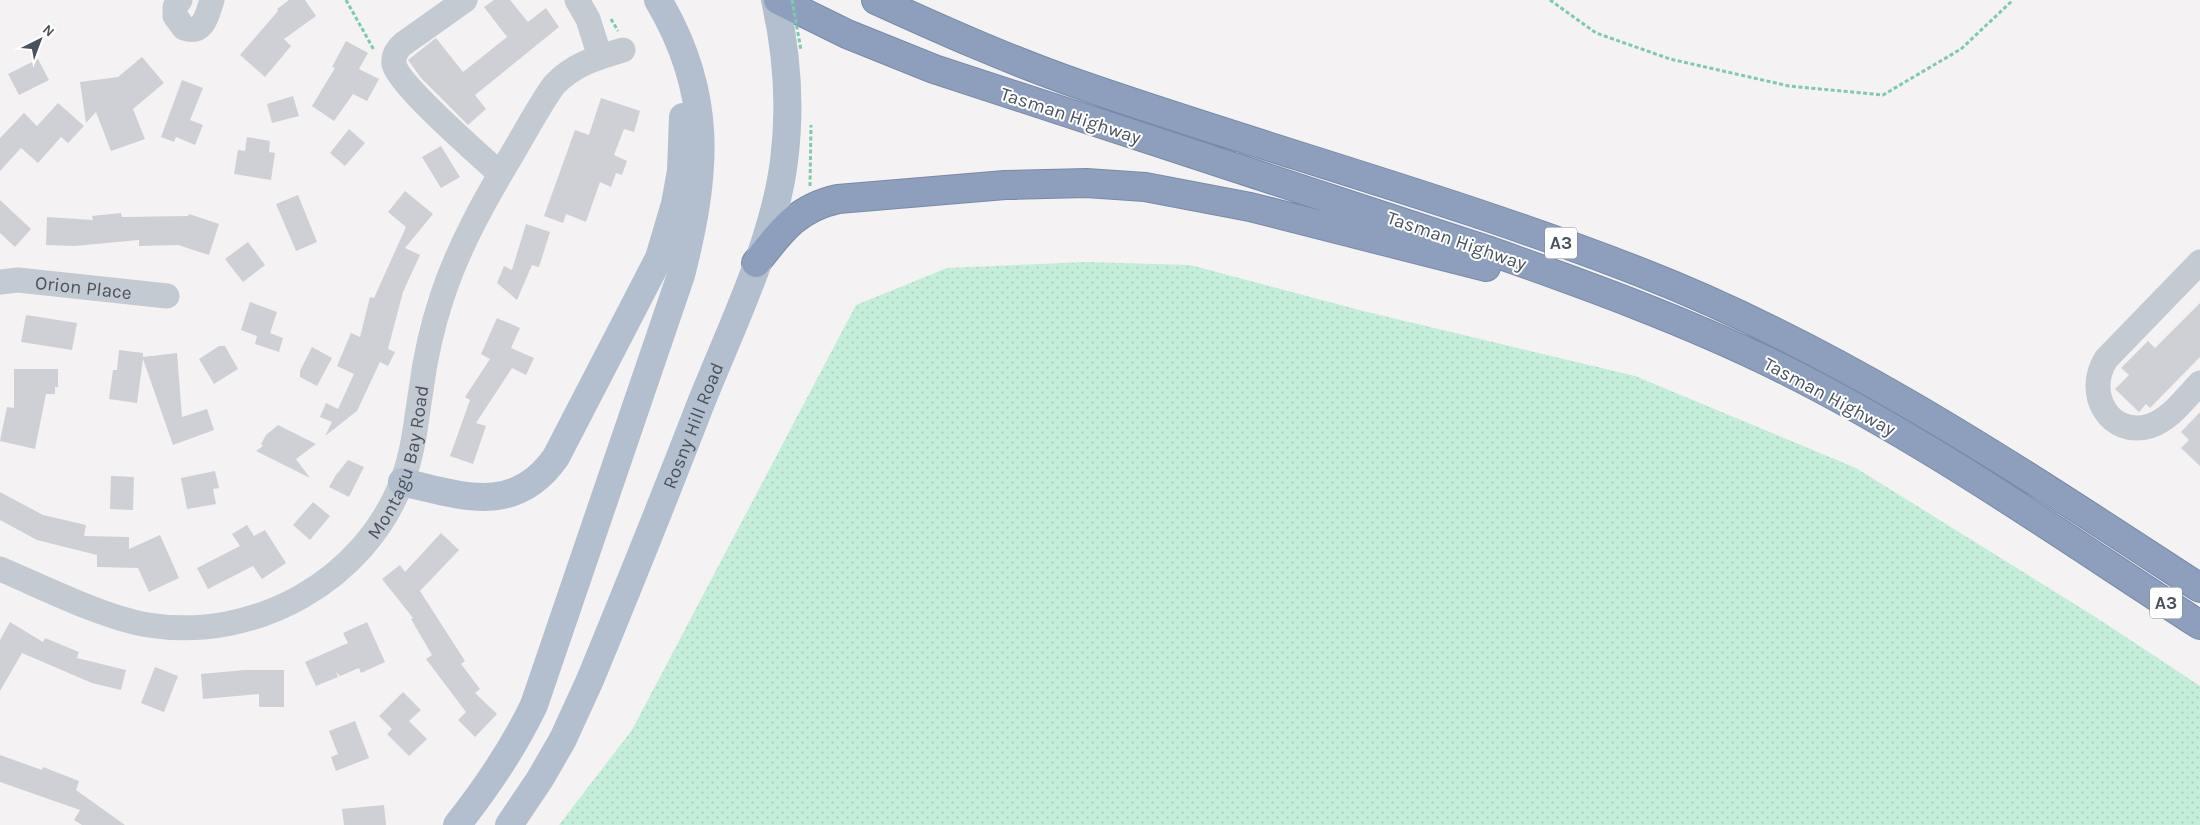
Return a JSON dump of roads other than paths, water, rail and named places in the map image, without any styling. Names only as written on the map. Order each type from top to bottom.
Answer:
[{"type":"highway","name":"Tasman Highway","points":[[777,0],[846,34],[934,69],[1418,227],[1574,281],[1664,315],[1780,368],[1890,428],[1955,466],[2200,625]]},
{"type":"highway","name":"Tasman Highway","points":[[876,0],[981,47],[1078,84],[1518,228],[1642,272],[1714,303],[1816,352],[1919,409],[1980,445],[2200,588]]},
{"type":"highway","points":[[756,263],[791,221],[809,208],[822,202],[838,199],[1005,185],[1086,183],[1146,187],[1250,207],[1664,315]]},
{"type":"main road","points":[[402,482],[445,492],[488,496],[514,493],[538,480],[556,457],[651,276],[669,230],[675,204],[683,142],[680,94],[674,67],[668,42],[649,0]]},
{"type":"main road","points":[[457,825],[508,754],[534,705],[675,293],[692,234],[699,194],[702,158],[697,105],[679,42],[658,0]]},
{"type":"main road","name":"Rosny Hill Road","points":[[509,825],[540,779],[563,739],[590,680],[743,303],[772,217],[784,163],[793,49],[777,0]]},
{"type":"street","points":[[180,0],[175,7],[174,16],[184,28],[193,29],[198,28],[206,21],[212,0]]},
{"type":"street","points":[[465,0],[403,44],[395,52],[394,64],[405,83],[500,174]]},
{"type":"street","points":[[577,0],[588,19],[600,57]]},
{"type":"street","name":"Montagu Bay Road","points":[[0,569],[90,606],[147,625],[200,628],[231,624],[280,608],[324,583],[364,545],[378,527],[402,482],[413,447],[427,352],[442,297],[469,230],[500,174],[554,85],[576,66],[624,50]]},
{"type":"street","points":[[2200,262],[2106,359],[2099,374],[2098,392],[2100,405],[2106,414],[2128,426],[2150,426],[2166,418],[2200,383]]},
{"type":"street","name":"Orion Place","points":[[0,282],[18,280],[167,296]]}]
